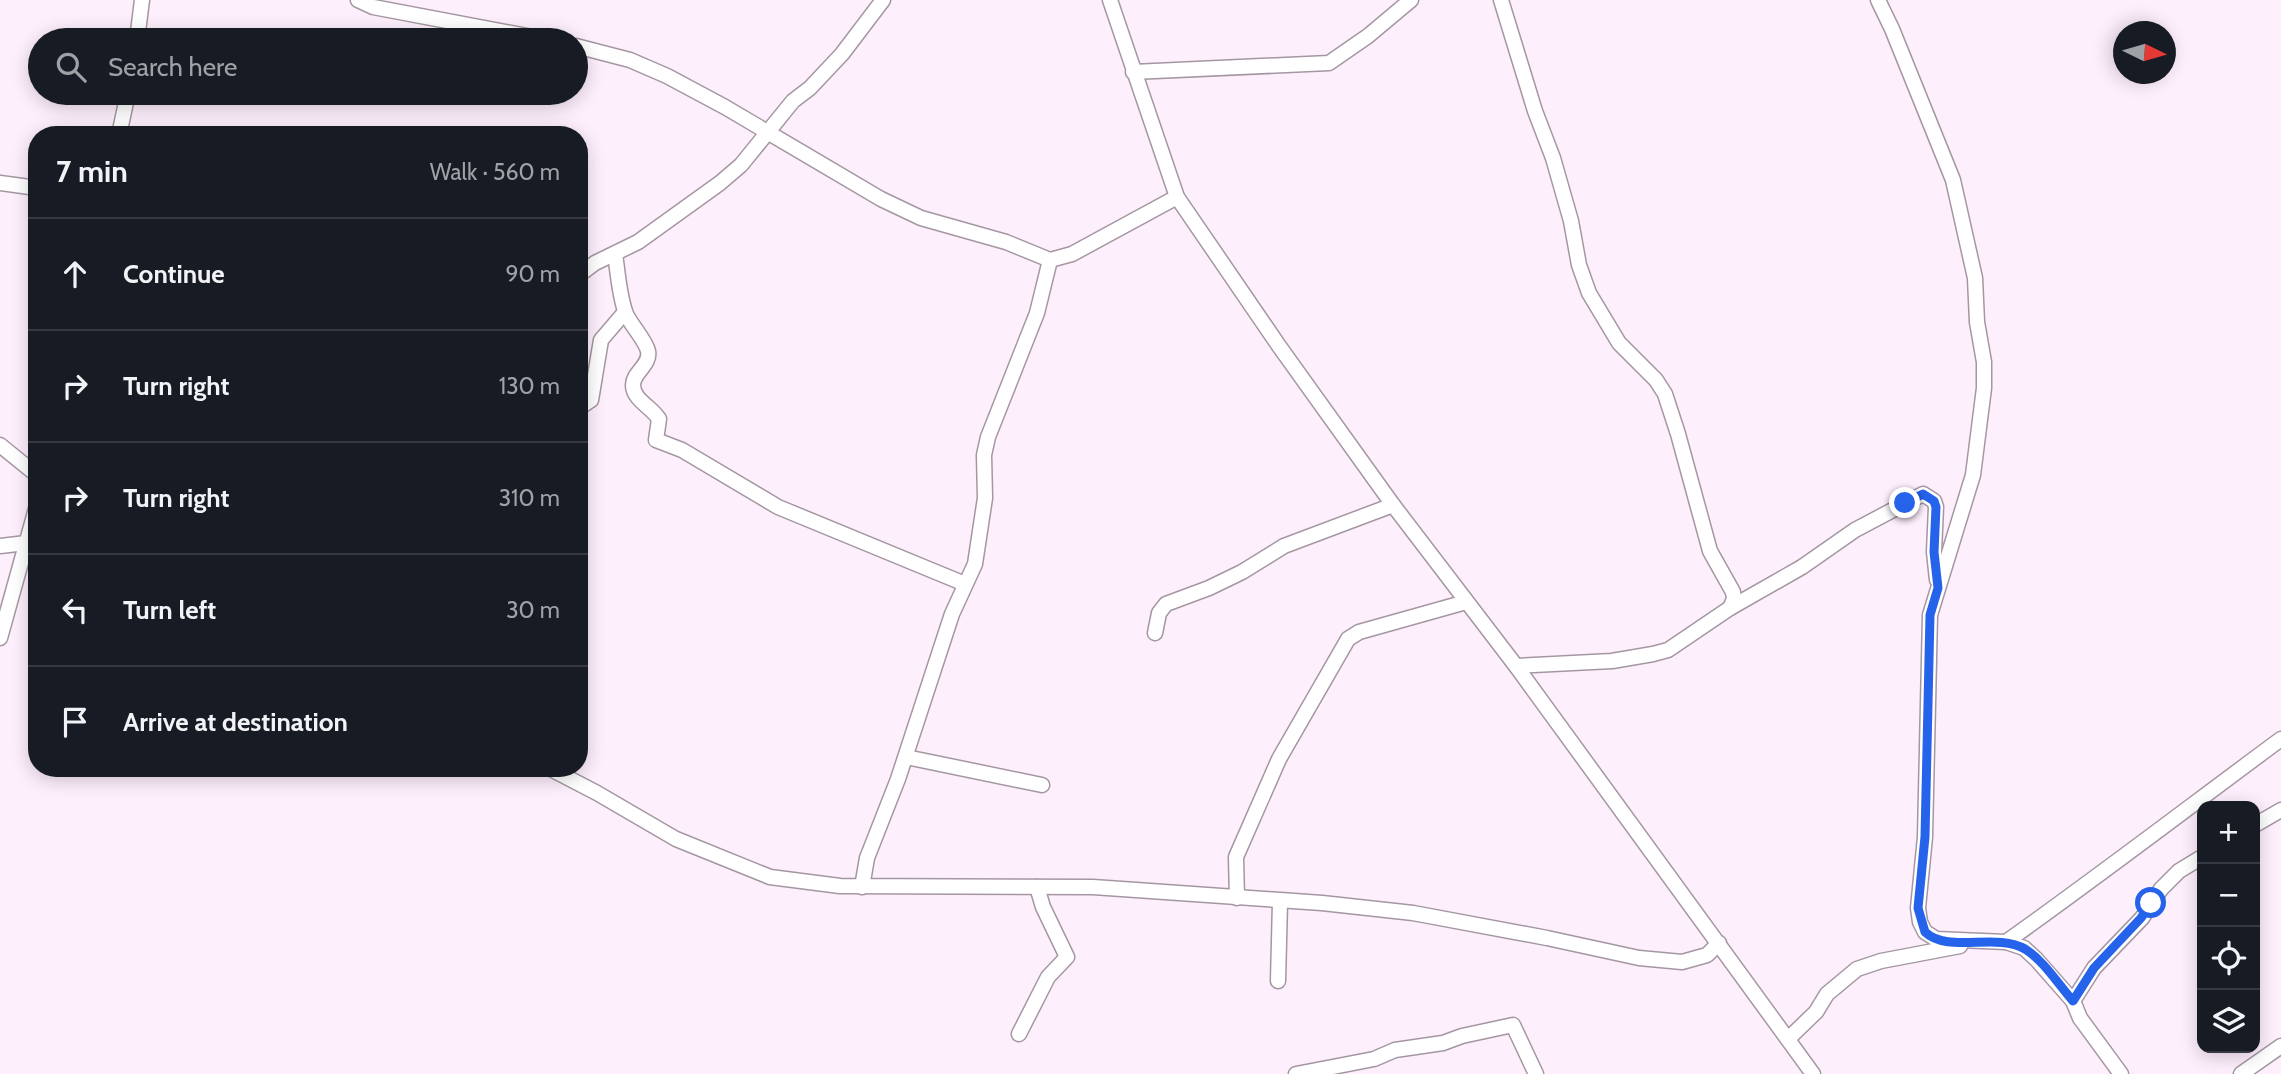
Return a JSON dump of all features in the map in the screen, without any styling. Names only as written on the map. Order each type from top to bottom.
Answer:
[{"type":"street","points":[[138,28],[142,0]]},
{"type":"street","points":[[358,0],[373,7],[484,28]]},
{"type":"street","points":[[588,268],[638,242],[720,183],[741,164],[793,101],[810,88],[842,54],[883,0]]},
{"type":"street","points":[[1110,0],[1177,197],[1393,505],[1516,666],[1813,1074]]},
{"type":"street","points":[[1133,72],[1329,63],[1368,36],[1411,0]]},
{"type":"street","points":[[1501,0],[1535,111],[1553,158],[1571,221],[1579,265],[1589,293],[1619,343],[1656,380],[1665,394],[1710,551],[1733,592],[1734,599],[1730,608]]},
{"type":"street","points":[[1878,0],[1952,180],[1975,278],[1977,322],[1984,362],[1984,387],[1973,475],[1930,615],[1925,837],[1918,908],[1920,922],[1931,945]]},
{"type":"street","points":[[588,49],[630,60],[667,76],[769,132],[881,199],[921,218],[1006,242],[1050,260],[1072,254],[1177,197]]},
{"type":"street","points":[[121,126],[125,105]]},
{"type":"street","points":[[0,183],[28,187]]},
{"type":"street","points":[[615,254],[625,312],[636,334],[648,348],[648,360],[634,379],[633,387],[635,395],[659,419],[656,440],[682,450],[778,507],[965,584]]},
{"type":"street","points":[[862,887],[867,858],[906,757],[942,644],[975,564],[985,498],[984,455],[988,437],[1037,313],[1050,260]]},
{"type":"street","points":[[588,402],[591,400],[601,340],[625,312]]},
{"type":"street","points":[[0,445],[28,468]]},
{"type":"street","points":[[1516,666],[1612,661],[1668,650],[1730,608],[1802,567],[1855,530],[1923,494],[1934,501],[1936,507],[1934,552],[1938,588]]},
{"type":"street","points":[[1155,632],[1159,613],[1166,604],[1242,572],[1284,546],[1393,505]]},
{"type":"street","points":[[0,546],[28,538]]},
{"type":"street","points":[[0,638],[4,596],[28,545]]},
{"type":"street","points":[[1237,898],[1236,857],[1279,759],[1348,639],[1359,632],[1466,602]]},
{"type":"street","points":[[2006,942],[2087,886],[2159,828],[2281,739]]},
{"type":"street","points":[[906,757],[1042,785]]},
{"type":"street","points":[[566,777],[676,839],[770,877],[862,887],[1093,887],[1322,903],[1413,913],[1639,958],[1682,962],[1707,955],[1719,943]]},
{"type":"street","points":[[2260,822],[2281,810]]},
{"type":"street","points":[[2073,1001],[2094,968],[2141,918],[2161,889],[2179,871],[2197,860]]},
{"type":"street","points":[[1019,1034],[1048,977],[1067,957],[1037,887]]},
{"type":"street","points":[[1278,981],[1280,902]]},
{"type":"street","points":[[1788,1039],[1816,1013],[1827,994],[1857,970],[1931,945],[1952,941],[2006,942],[2024,948],[2073,1001],[2080,1018],[2121,1074]]},
{"type":"street","points":[[1296,1074],[1374,1059],[1395,1050],[1443,1043],[1513,1024],[1536,1074]]},
{"type":"street","points":[[2241,1074],[2281,1046]]},
{"type":"route","points":[[1905,503],[1923,494],[1930,496],[1936,507],[1934,552],[1938,588],[1930,615],[1925,837],[1918,908],[1925,932],[1936,939],[2006,942],[2024,948],[2073,1001],[2094,968],[2141,918],[2151,903]]}]
